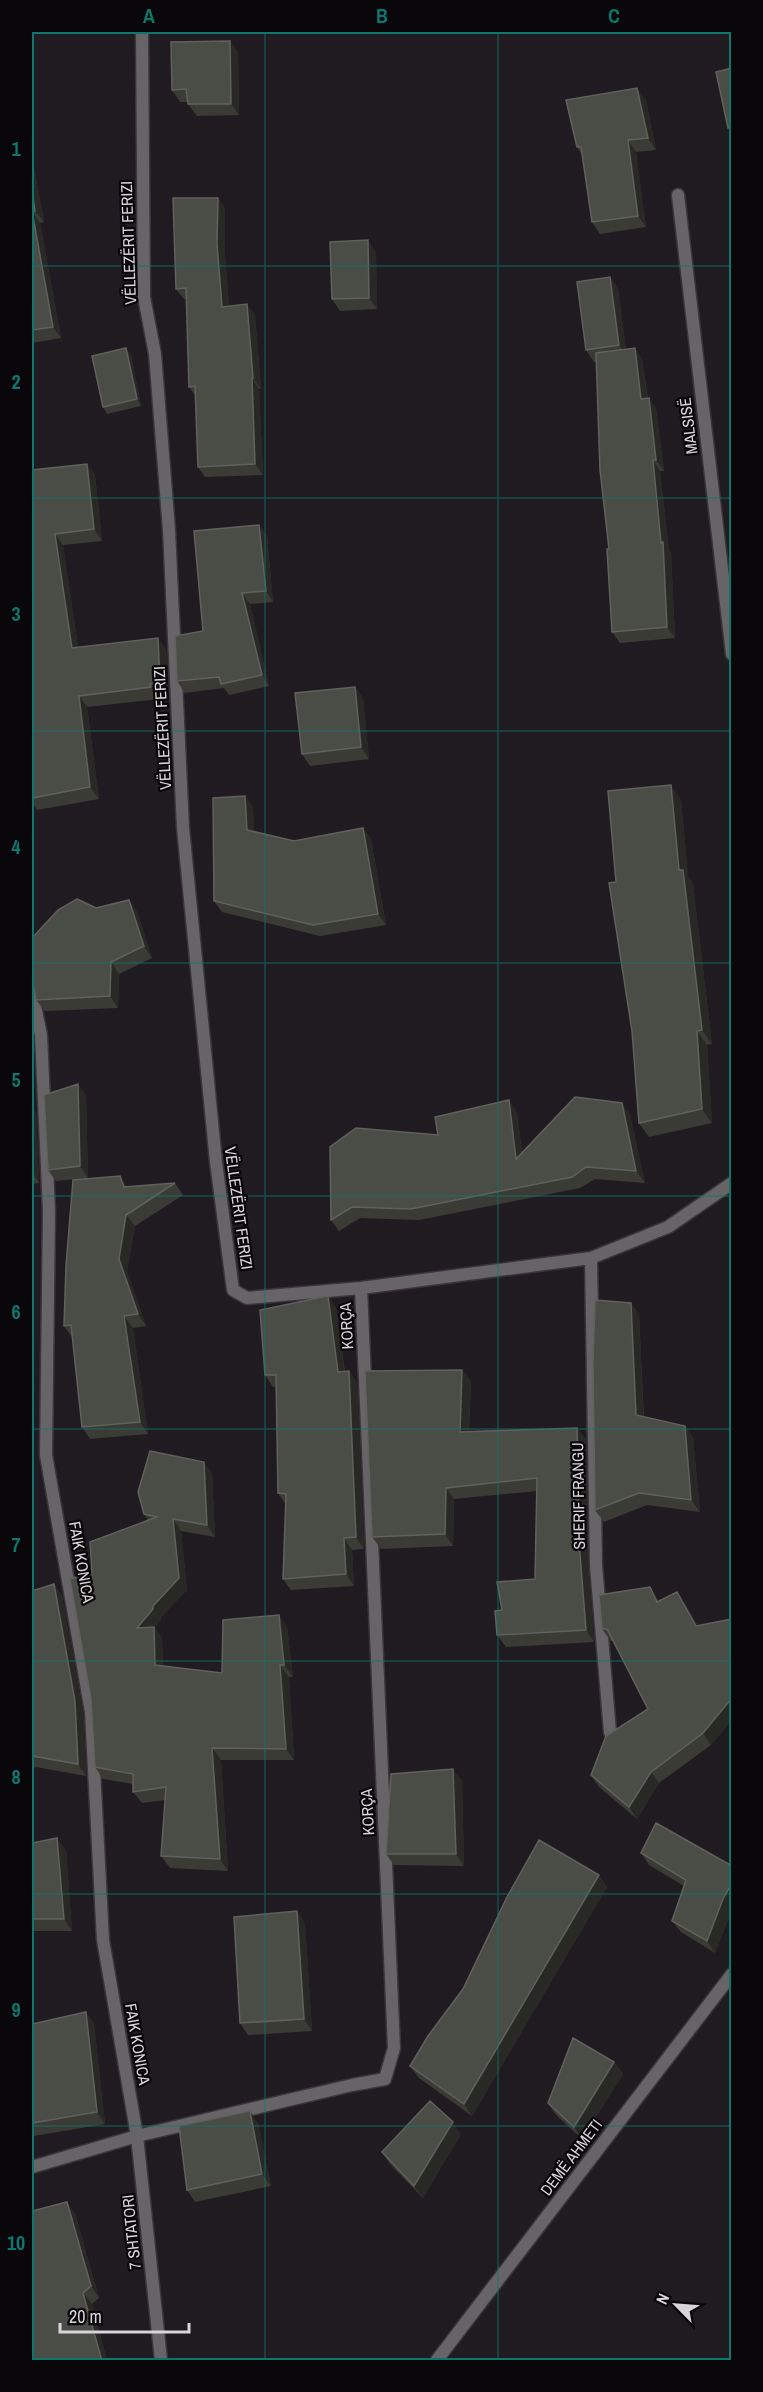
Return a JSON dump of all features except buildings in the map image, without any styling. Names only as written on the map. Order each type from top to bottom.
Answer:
[{"type":"street","name":"VËLLEZËRIT FERIZI","points":[[142,32],[144,297],[154,354],[169,530],[183,828],[216,1162],[233,1290],[246,1298],[361,1288]]},
{"type":"street","name":"MALSISË","points":[[678,195],[732,654]]},
{"type":"street","name":"FAIK KONICA","points":[[32,991],[42,1035],[49,1211],[46,1455],[91,1712],[103,1940],[137,2136]]},
{"type":"street","points":[[361,1288],[591,1258],[668,1227],[732,1183]]},
{"type":"street","name":"SHERIF FRANGU","points":[[591,1258],[596,1566],[610,1732]]},
{"type":"street","name":"KORÇA","points":[[137,2136],[385,2079],[394,2048],[361,1288]]},
{"type":"street","name":"DEMË AHMETI","points":[[437,2361],[732,1974]]},
{"type":"street","points":[[32,2167],[137,2136]]},
{"type":"street","name":"7 SHTATORI","points":[[137,2136],[161,2361]]}]
